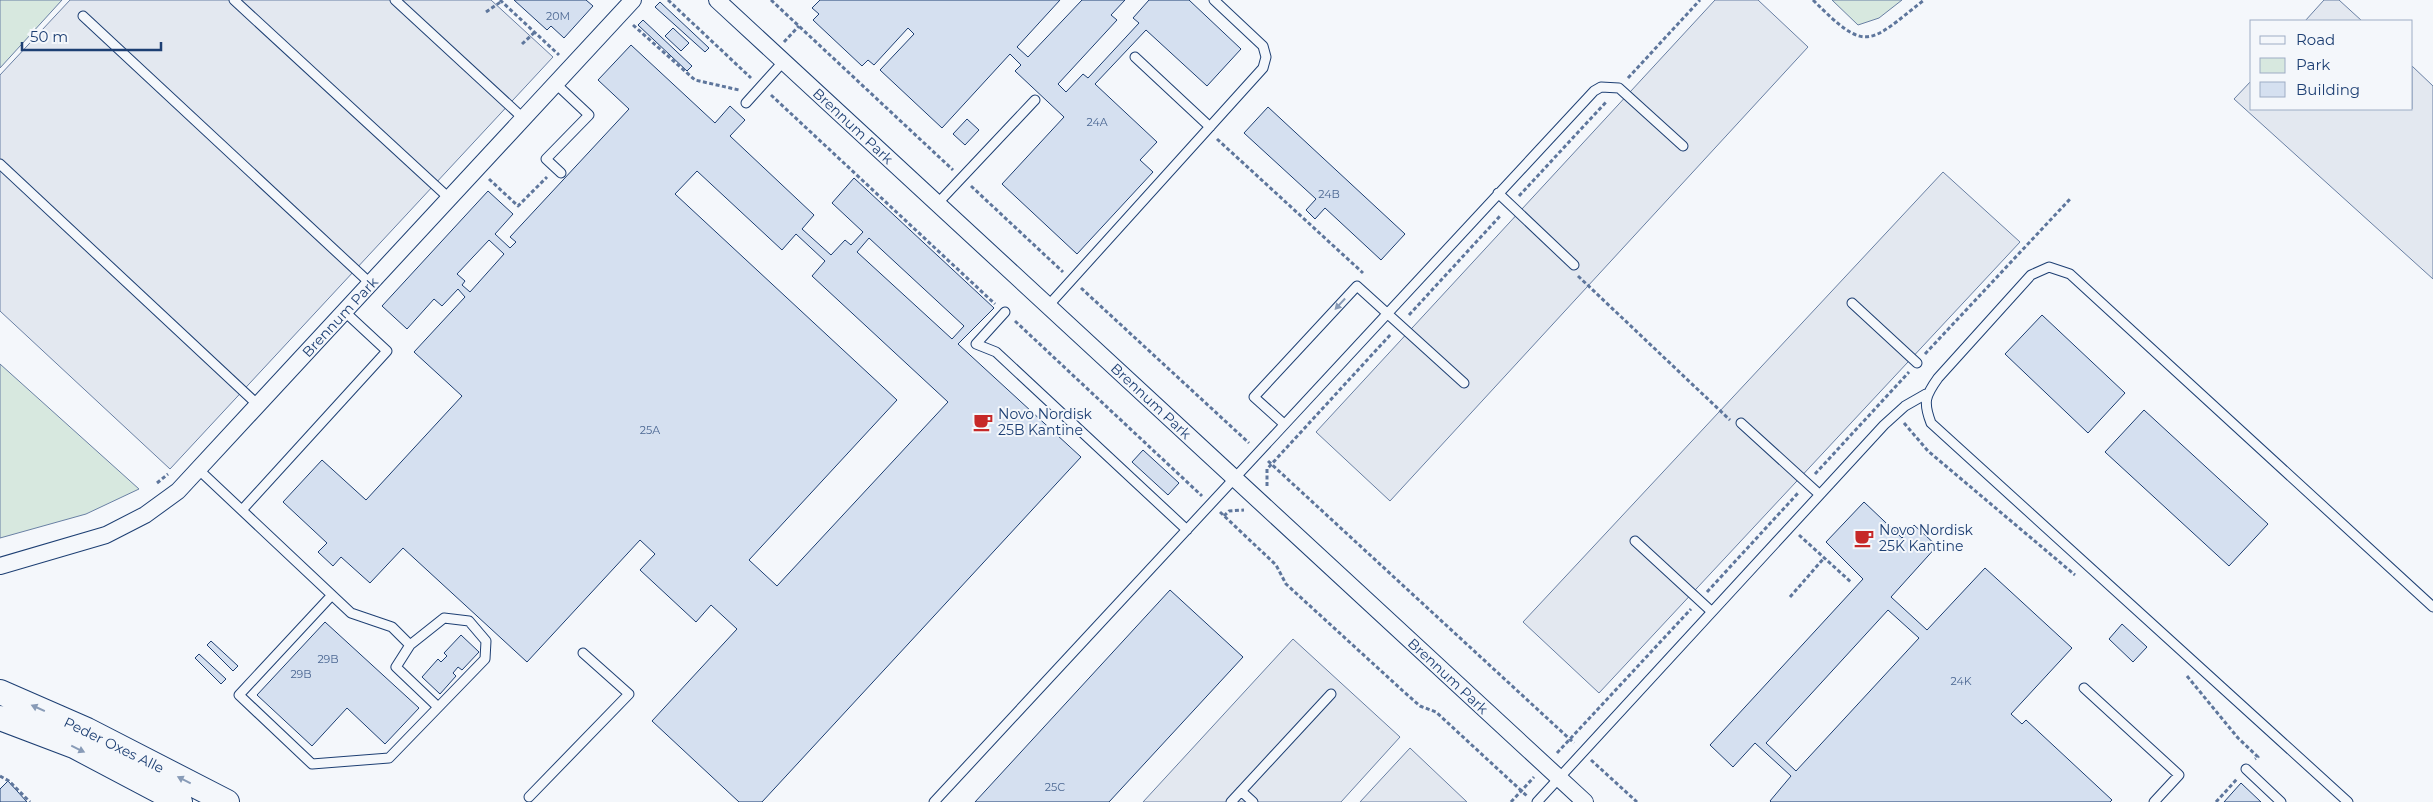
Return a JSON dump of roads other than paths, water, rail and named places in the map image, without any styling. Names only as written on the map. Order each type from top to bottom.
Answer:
[{"type":"street","name":"Brennum Park","points":[[0,566],[106,535],[145,515],[178,491],[633,0]]},
{"type":"street","name":"Brennum Park","points":[[717,0],[1585,802]]},
{"type":"street","name":"Peder Oxes Alle","points":[[0,692],[87,730],[227,802]]},
{"type":"street","name":"Peder Oxes Alle","points":[[0,718],[74,746],[180,802]]},
{"type":"lane","points":[[234,0],[450,199]]},
{"type":"lane","points":[[395,0],[524,119]]},
{"type":"lane","points":[[1048,306],[1263,68],[1266,57],[1264,46],[1214,0]]},
{"type":"lane","points":[[83,16],[371,284]]},
{"type":"lane","points":[[1135,57],[1208,129]]},
{"type":"lane","points":[[746,103],[784,62]]},
{"type":"lane","points":[[556,84],[589,115],[546,159],[558,170]]},
{"type":"lane","points":[[934,802],[1594,91],[1601,87],[1619,88],[1683,146]]},
{"type":"lane","points":[[937,204],[1035,100]]},
{"type":"lane","points":[[0,164],[258,405]]},
{"type":"lane","points":[[1498,193],[1574,265]]},
{"type":"lane","points":[[1537,802],[1711,611],[1895,414],[1926,394],[1938,378],[2031,275],[2049,267],[2070,274],[2433,607]]},
{"type":"lane","points":[[1284,424],[1254,397],[1357,286],[1464,383]]},
{"type":"lane","points":[[1852,303],[1916,363]]},
{"type":"lane","points":[[242,510],[387,351],[345,312]]},
{"type":"lane","points":[[1005,312],[976,344],[996,352],[1187,530]]},
{"type":"lane","points":[[1926,394],[1926,409],[1931,423],[2348,802]]},
{"type":"lane","points":[[1741,423],[1819,494]]},
{"type":"lane","points":[[198,469],[351,613],[392,627],[410,645]]},
{"type":"lane","points":[[1634,541],[1711,611]]},
{"type":"lane","points":[[332,595],[239,695],[312,764],[389,758],[438,707],[485,658],[486,641],[469,621],[444,618],[410,645],[396,667],[438,707]]},
{"type":"lane","points":[[530,800],[629,694],[583,653]]},
{"type":"lane","points":[[2084,688],[2179,775],[2154,802]]},
{"type":"lane","points":[[1231,802],[1331,694]]},
{"type":"lane","points":[[2246,770],[2281,802]]},
{"type":"lane","points":[[1241,790],[1254,802]]},
{"type":"place","name":"Novo Nordisk 25B Kantine","points":[[983,422]]},
{"type":"place","name":"Novo Nordisk 25K Kantine","points":[[1864,538]]}]
